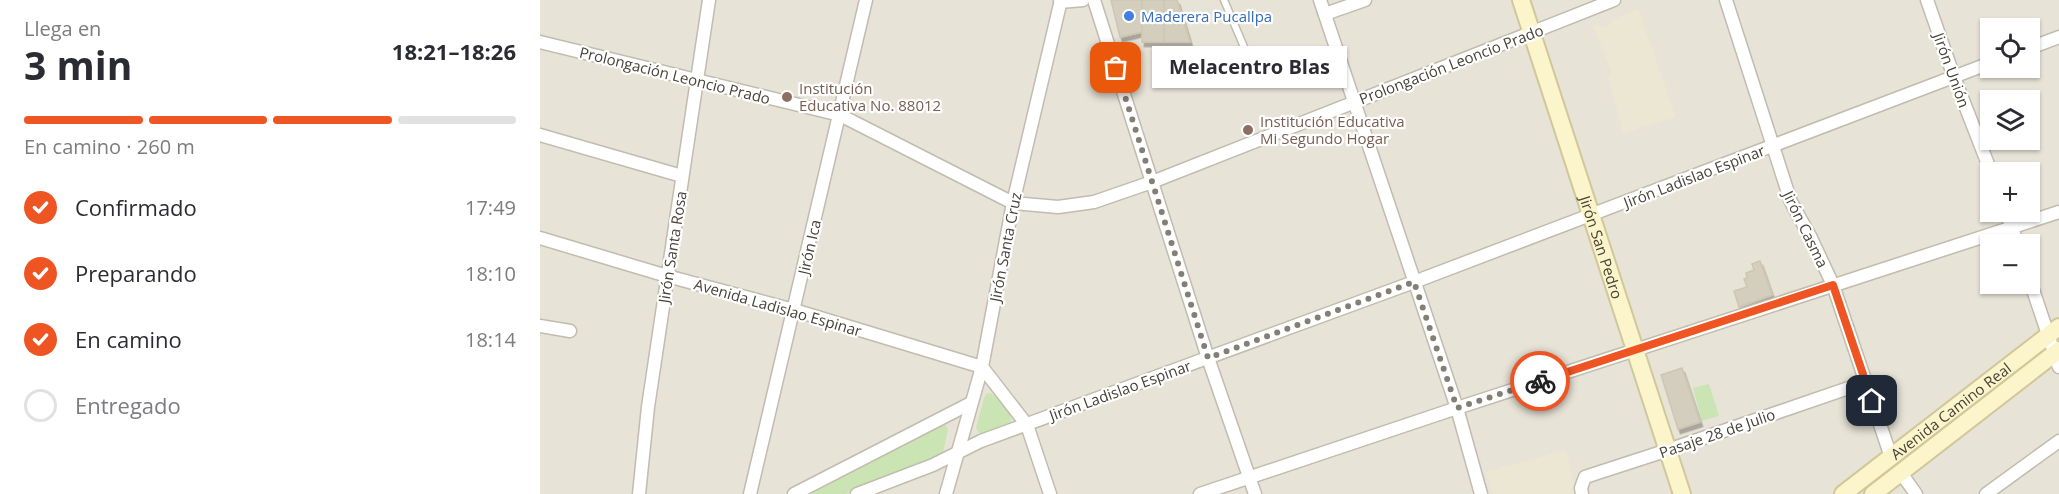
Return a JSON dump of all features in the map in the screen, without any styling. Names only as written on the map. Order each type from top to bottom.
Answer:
[{"type":"main road","name":"Jirón San Pedro","points":[[1521,0],[1682,494]]},
{"type":"main road","name":"Avenida Camino Real","points":[[1843,494],[2053,332]]},
{"type":"main road","name":"Avenida Camino Real","points":[[1873,494],[2057,357]]},
{"type":"street","name":"Jirón Santa Rosa","points":[[639,494],[648,407],[709,0]]},
{"type":"street","name":"Jirón Ica","points":[[750,494],[866,0]]},
{"type":"street","points":[[1061,1],[1083,0]]},
{"type":"street","points":[[1094,0],[1208,358],[1255,494]]},
{"type":"street","points":[[1320,0],[1457,408],[1481,494]]},
{"type":"street","points":[[1325,14],[1365,0]]},
{"type":"street","name":"Prolongación Leoncio Prado","points":[[540,42],[840,115],[1013,203],[1058,207],[1094,202],[1152,182],[1614,0]]},
{"type":"street","name":"Jirón Casma","points":[[1726,0],[1791,202],[1833,285],[1891,457]]},
{"type":"street","name":"Jirón Unión","points":[[1927,0],[1987,162]]},
{"type":"street","name":"Jirón Santa Cruz","points":[[946,494],[982,366],[1013,203],[1061,1]]},
{"type":"street","points":[[2040,44],[2059,37]]},
{"type":"street","name":"Jirón Ladislao Espinar","points":[[857,494],[933,465],[981,441],[1414,282],[1980,67]]},
{"type":"street","points":[[540,135],[682,176]]},
{"type":"street","points":[[1200,494],[2059,212]]},
{"type":"street","points":[[2010,222],[2014,234]]},
{"type":"street","name":"Avenida Ladislao Espinar","points":[[540,238],[982,366]]},
{"type":"street","points":[[2036,294],[2053,332],[2057,357]]},
{"type":"street","points":[[540,326],[570,332]]},
{"type":"street","points":[[982,366],[1027,425],[1050,494]]},
{"type":"street","name":"Pasaje 28 de Julio","points":[[1582,494],[1581,488],[1585,477],[1866,382]]},
{"type":"street","points":[[794,494],[971,403]]},
{"type":"street","points":[[1986,494],[2059,441]]},
{"type":"street","points":[[1901,473],[1916,494]]},
{"type":"lane","points":[[1224,0],[1247,54]]},
{"type":"shaded area","points":[[540,0],[2059,0],[2059,494],[540,494]]},
{"type":"shaded area","points":[[1638,9],[1676,117],[1623,133],[1608,76],[1612,74],[1593,26],[1598,24],[1601,28],[1609,26],[1612,20]]},
{"type":"shaded area","points":[[1566,450],[1577,494],[1493,494],[1486,472]]},
{"type":"green space","points":[[1709,384],[1719,416],[1702,421],[1693,388]]},
{"type":"green space","points":[[990,393],[1006,406],[1011,419],[1010,423],[983,434],[979,433],[976,428],[984,398]]},
{"type":"green space","points":[[944,423],[948,429],[943,453],[936,458],[845,494],[803,494]]},
{"type":"building","name":"Maderera Pucallpa","points":[[1111,0],[1142,0],[1142,32],[1120,37]]},
{"type":"building","points":[[1142,0],[1164,0],[1164,42],[1142,42]]},
{"type":"building","points":[[1164,0],[1177,0],[1190,42],[1164,42]]},
{"type":"building","points":[[1760,261],[1772,295],[1739,307],[1734,291],[1747,287],[1744,279],[1747,278],[1746,273],[1754,270],[1752,264]]},
{"type":"building","points":[[1682,368],[1700,422],[1678,429],[1661,375]]},
{"type":"way so far","points":[[1116,68],[1208,358],[1414,282],[1457,408],[1540,381]]},
{"type":"place","name":"Maderera Pucallpa","points":[[1129,16]]},
{"type":"place","name":"Melacentro Blas","points":[[1116,68]]},
{"type":"place","name":"Institución Educativa No. 88012","points":[[787,97]]},
{"type":"place","name":"Institución Educativa Mi Segundo Hogar","points":[[1248,130]]},
{"type":"route","points":[[1540,381],[1833,285],[1872,401]]}]
